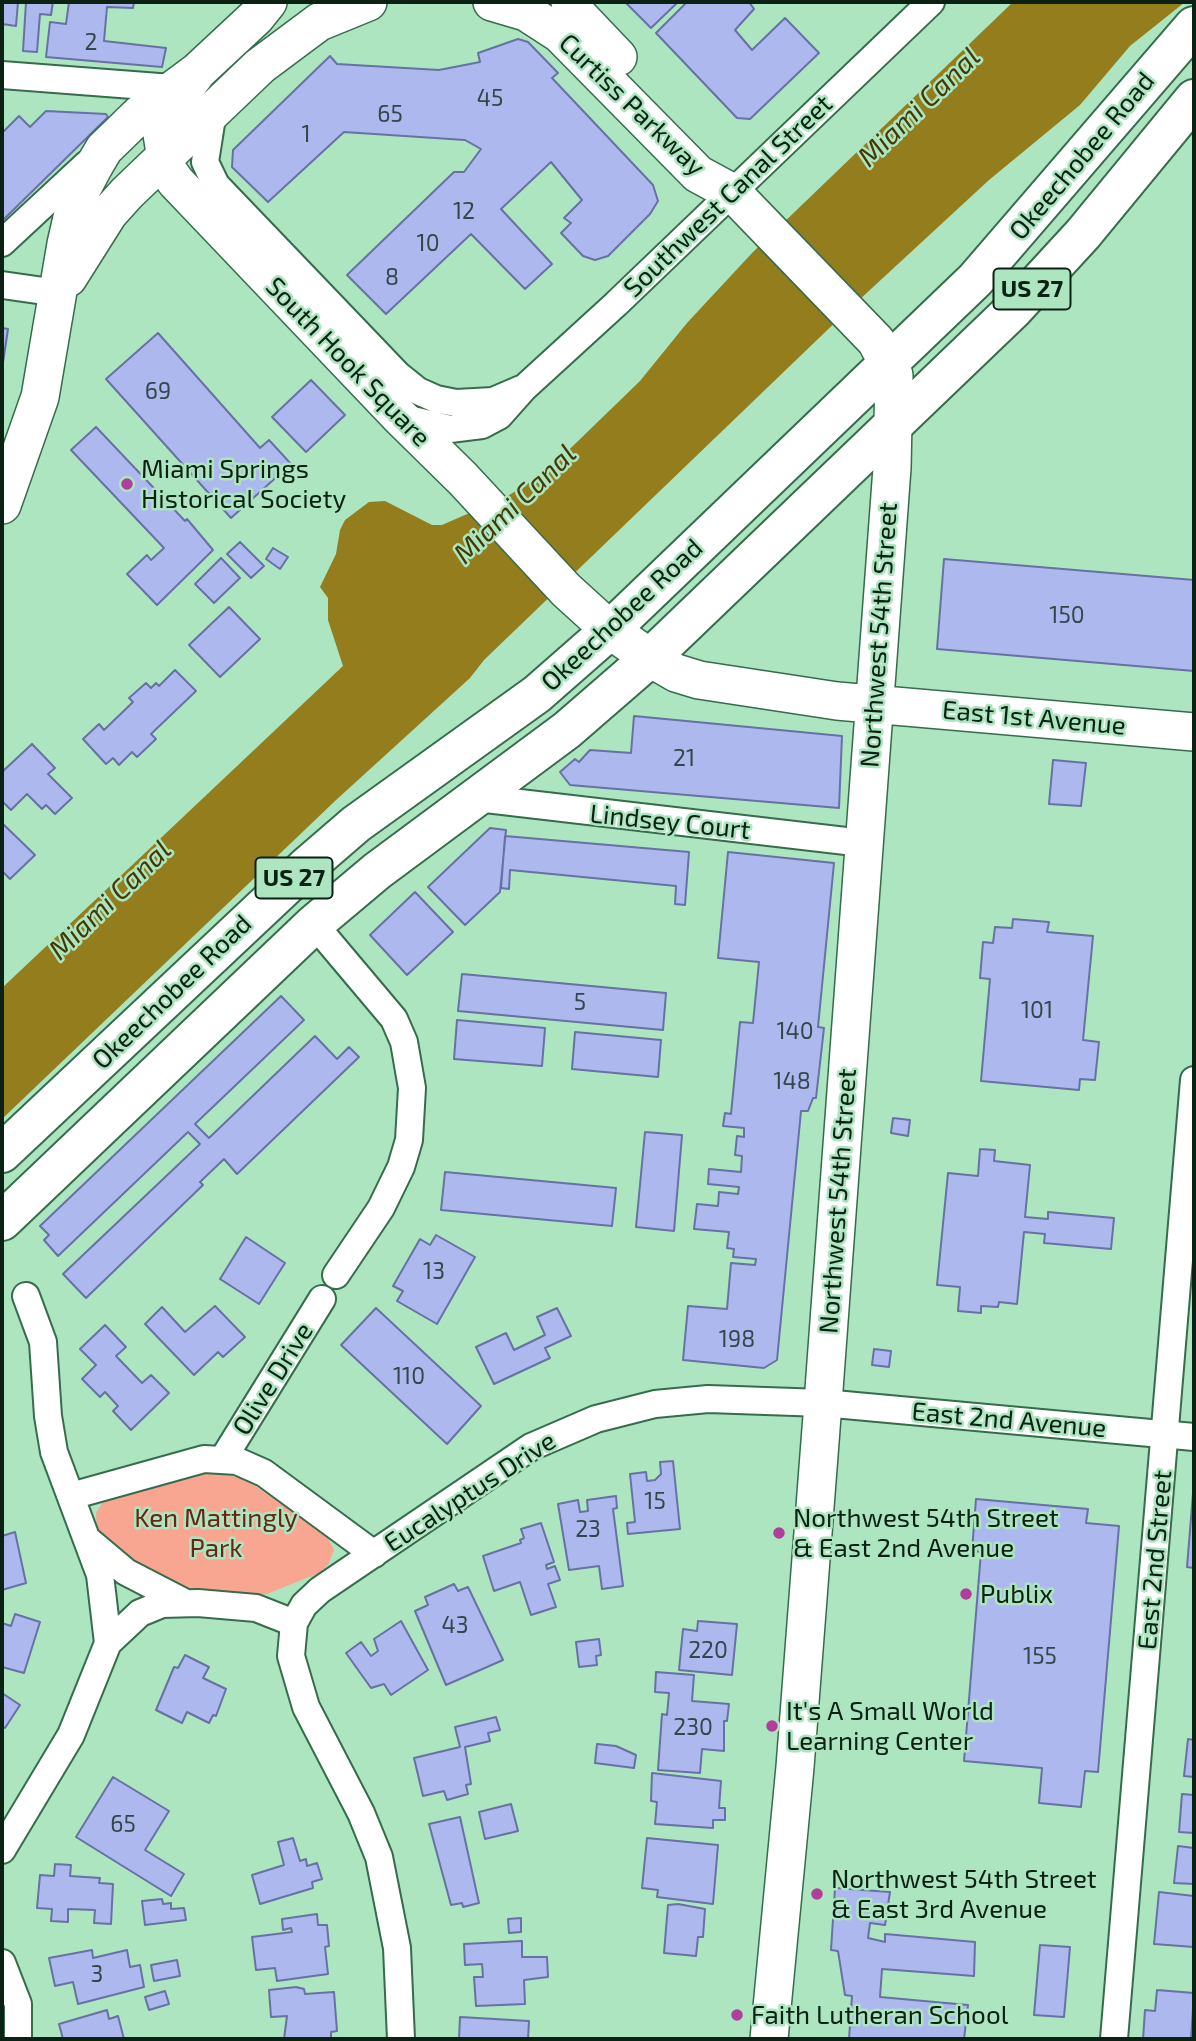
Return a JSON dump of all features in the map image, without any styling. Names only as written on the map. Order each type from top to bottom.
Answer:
[{"type":"highway","name":"Okeechobee Road","points":[[2,1153],[305,867],[356,824],[537,694],[610,630],[975,280],[1189,36]]},
{"type":"highway","name":"Okeechobee Road","points":[[2,1221],[314,924],[377,871],[567,730],[650,658],[1014,309],[1083,234],[1194,99]]},
{"type":"main road","points":[[58,293],[90,240],[118,203],[164,156],[297,37],[319,22],[368,2]]},
{"type":"main road","name":"Curtiss Parkway","points":[[492,2],[526,12],[560,34],[698,174],[733,193],[876,341],[889,363]]},
{"type":"main road","name":"Curtiss Parkway","points":[[570,2],[578,15],[715,157],[733,193]]},
{"type":"main road","points":[[2,505],[40,397],[76,200],[104,149],[185,79],[261,7]]},
{"type":"main road","name":"South Hook Square","points":[[185,79],[165,118],[162,134],[164,156],[176,182],[199,209],[288,280],[399,416],[463,479],[566,590],[610,630],[650,658]]},
{"type":"main road","points":[[90,240],[149,205],[164,202],[199,209]]},
{"type":"main road","name":"Northwest 54th Street","points":[[769,2039],[795,1768],[894,426],[896,391],[889,363]]},
{"type":"main road","name":"East 1st Avenue","points":[[650,658],[677,673],[699,680],[873,704],[1194,732]]},
{"type":"street","name":"Southwest Canal Street","points":[[399,416],[430,426],[465,428],[499,416],[523,389],[733,193],[931,2]]},
{"type":"street","points":[[2,75],[185,79]]},
{"type":"street","name":"South Hook Square","points":[[213,111],[205,149],[209,174],[245,218],[288,280],[398,375],[418,391],[436,399]]},
{"type":"street","points":[[2,243],[104,149]]},
{"type":"street","points":[[2,285],[58,293]]},
{"type":"street","name":"Southwest Canal Street","points":[[436,399],[473,403],[493,401],[523,389]]},
{"type":"street","name":"Lindsey Court","points":[[477,798],[863,843]]},
{"type":"street","points":[[314,924],[394,1019],[404,1042],[412,1088],[409,1140],[401,1167],[381,1208],[336,1275]]},
{"type":"street","name":"East 2nd Street","points":[[1114,2039],[1194,1080]]},
{"type":"street","points":[[26,1296],[43,1342],[54,1452],[87,1538],[103,1589],[108,1643]]},
{"type":"street","name":"Olive Drive","points":[[223,1459],[321,1299]]},
{"type":"street","name":"Eucalyptus Drive","points":[[294,1623],[311,1597],[531,1447],[596,1419],[676,1401],[708,1399],[823,1403]]},
{"type":"street","name":"East 2nd Avenue","points":[[823,1403],[1194,1437]]},
{"type":"street","points":[[71,1496],[191,1462],[223,1459],[250,1465],[264,1473],[374,1554]]},
{"type":"street","points":[[87,1538],[126,1572],[184,1603]]},
{"type":"street","points":[[2,1850],[71,1735],[108,1643],[140,1612],[155,1606],[184,1603],[256,1608],[294,1623],[290,1656],[299,1690],[361,1813],[379,1857],[397,1948],[401,2039]]},
{"type":"street","points":[[2,1963],[18,2004],[18,2039]]},
{"type":"green space","name":"Ken Mattingly Park","points":[[211,1471],[245,1479],[326,1534],[334,1550],[328,1565],[319,1573],[267,1594],[247,1596],[169,1587],[103,1544],[97,1529],[96,1513],[103,1502]]},
{"type":"water","name":"Miami Canal","points":[[1013,2],[1185,2],[1130,46],[1080,105],[989,180],[845,313],[484,660],[470,678],[335,801],[2,1119],[2,988],[343,666],[328,620],[328,598],[320,587],[336,554],[340,530],[345,520],[369,502],[385,501],[432,525],[442,525],[506,497],[545,473],[640,381],[687,323],[753,252]]},
{"type":"building","points":[[2,2],[18,2],[16,26],[2,24]]},
{"type":"building","points":[[26,2],[53,2],[51,15],[40,14],[37,52],[23,51]]},
{"type":"building","points":[[69,2],[134,2],[133,8],[107,7],[104,41],[166,48],[162,67],[46,57],[50,22],[66,24]]},
{"type":"building","points":[[625,2],[678,2],[651,28]]},
{"type":"building","points":[[687,2],[749,2],[754,9],[735,30],[752,50],[785,18],[819,53],[750,119],[737,118],[656,33]]},
{"type":"building","points":[[518,39],[528,42],[558,73],[552,78],[653,185],[658,201],[650,214],[608,256],[595,260],[583,256],[561,233],[571,223],[564,218],[582,200],[551,162],[501,209],[552,264],[525,289],[471,234],[386,314],[347,275],[454,172],[464,172],[481,149],[465,140],[344,132],[268,202],[232,167],[233,150],[330,56],[337,64],[439,70],[480,62],[478,53]]},
{"type":"building","points":[[46,111],[106,114],[108,117],[2,221],[2,133],[19,116],[30,127]]},
{"type":"building","points":[[2,328],[8,329],[2,369]]},
{"type":"building","points":[[158,333],[260,448],[269,440],[291,464],[231,518],[106,379]]},
{"type":"building","points":[[311,380],[345,415],[306,452],[272,417]]},
{"type":"building","name":"Miami Springs Historical Society","points":[[96,427],[185,521],[187,519],[213,550],[157,605],[127,574],[147,555],[151,560],[164,548],[71,450]]},
{"type":"building","points":[[240,542],[264,566],[251,578],[227,554]]},
{"type":"building","points":[[273,548],[288,557],[280,569],[266,559]]},
{"type":"building","points":[[221,558],[240,578],[214,603],[195,584]]},
{"type":"building","points":[[944,559],[1194,580],[1194,671],[937,649]]},
{"type":"building","points":[[229,607],[260,639],[220,677],[189,645]]},
{"type":"building","points":[[175,670],[196,691],[151,734],[156,739],[137,757],[132,752],[119,765],[113,758],[106,764],[83,739],[99,724],[104,730],[133,702],[129,698],[146,683],[151,688],[156,683],[159,686]]},
{"type":"building","points":[[634,716],[842,736],[839,808],[570,785],[560,772],[575,759],[579,762],[590,750],[631,753]]},
{"type":"building","points":[[32,744],[55,768],[48,774],[72,798],[55,814],[46,805],[42,809],[27,794],[11,810],[2,801],[2,772]]},
{"type":"building","points":[[1053,760],[1086,763],[1081,806],[1049,804]]},
{"type":"building","points":[[2,823],[35,855],[10,879],[2,871]]},
{"type":"building","points":[[490,828],[506,830],[500,892],[465,925],[428,887]]},
{"type":"building","points":[[505,836],[689,852],[685,905],[675,904],[676,886],[510,870],[509,889],[501,888]]},
{"type":"building","points":[[728,852],[834,863],[818,1027],[824,1028],[816,1098],[813,1098],[808,1111],[801,1111],[777,1360],[764,1368],[683,1360],[688,1306],[727,1309],[731,1263],[755,1265],[756,1259],[733,1257],[734,1249],[727,1248],[729,1232],[694,1229],[697,1204],[718,1206],[719,1192],[738,1194],[739,1187],[708,1184],[709,1169],[741,1172],[742,1156],[735,1155],[737,1136],[744,1137],[744,1128],[723,1126],[725,1113],[731,1114],[740,1022],[753,1023],[759,962],[718,958]]},
{"type":"building","points":[[415,892],[453,932],[407,975],[370,935]]},
{"type":"building","points":[[1013,919],[1049,922],[1047,932],[1093,936],[1083,1040],[1099,1042],[1095,1080],[1080,1079],[1079,1090],[981,1081],[990,979],[980,978],[983,942],[993,943],[995,927],[1012,928]]},
{"type":"building","points":[[462,974],[666,993],[663,1030],[458,1011]]},
{"type":"building","points":[[281,996],[304,1020],[195,1124],[209,1138],[315,1036],[337,1059],[349,1047],[359,1057],[237,1174],[224,1159],[200,1182],[203,1185],[86,1298],[63,1274],[200,1144],[188,1132],[58,1256],[44,1240],[49,1235],[40,1226]]},
{"type":"building","points":[[457,1020],[545,1028],[542,1066],[454,1059]]},
{"type":"building","points":[[575,1032],[661,1040],[658,1077],[572,1069]]},
{"type":"building","points":[[893,1118],[910,1120],[908,1136],[891,1133]]},
{"type":"building","points":[[645,1132],[682,1135],[674,1231],[636,1227]]},
{"type":"building","points":[[980,1149],[995,1150],[994,1161],[1030,1165],[1025,1217],[1048,1219],[1048,1212],[1114,1218],[1111,1249],[1044,1243],[1045,1234],[1024,1232],[1017,1304],[999,1302],[998,1307],[981,1306],[981,1313],[958,1311],[960,1287],[937,1285],[948,1173],[978,1176]]},
{"type":"building","points":[[445,1172],[616,1188],[612,1226],[441,1210]]},
{"type":"building","points":[[436,1235],[475,1257],[437,1324],[397,1301],[403,1291],[393,1286],[420,1239],[430,1245]]},
{"type":"building","points":[[246,1237],[285,1263],[259,1304],[220,1279]]},
{"type":"building","points":[[215,1306],[245,1337],[223,1357],[218,1352],[194,1375],[145,1324],[162,1307],[185,1332]]},
{"type":"building","points":[[376,1308],[481,1406],[447,1444],[341,1345]]},
{"type":"building","points":[[557,1308],[571,1336],[545,1348],[550,1358],[494,1384],[476,1347],[506,1333],[514,1350],[545,1335],[537,1317]]},
{"type":"building","points":[[105,1325],[126,1347],[116,1356],[142,1383],[151,1375],[169,1393],[131,1430],[113,1411],[118,1406],[105,1392],[100,1397],[82,1379],[96,1365],[80,1349]]},
{"type":"building","points":[[874,1349],[891,1351],[889,1367],[872,1365]]},
{"type":"building","points":[[673,1461],[680,1529],[628,1534],[627,1523],[635,1522],[630,1474],[646,1472],[647,1481],[655,1480],[661,1474],[660,1462]]},
{"type":"building","points":[[1194,1481],[1194,1568],[1187,1567]]},
{"type":"building","points":[[616,1496],[617,1508],[613,1509],[623,1586],[602,1589],[599,1566],[569,1570],[558,1504],[578,1500],[580,1512],[588,1511],[587,1500]]},
{"type":"building","points":[[976,1499],[1088,1509],[1086,1523],[1119,1526],[1098,1772],[1085,1771],[1081,1807],[1039,1803],[1042,1768],[964,1761],[981,1552],[972,1551]]},
{"type":"building","points":[[541,1523],[554,1562],[546,1565],[547,1569],[555,1566],[560,1580],[548,1584],[556,1607],[531,1615],[520,1582],[494,1591],[483,1556],[521,1543],[520,1540],[524,1538],[521,1529]]},
{"type":"building","points":[[15,1532],[26,1583],[2,1590],[2,1536]]},
{"type":"building","points":[[454,1584],[458,1591],[468,1587],[503,1660],[446,1685],[415,1611],[428,1605],[425,1597]]},
{"type":"building","points":[[15,1614],[40,1622],[24,1673],[2,1667],[2,1623],[11,1626]]},
{"type":"building","points":[[401,1621],[428,1670],[391,1695],[384,1684],[371,1688],[346,1653],[361,1642],[371,1656],[378,1651],[374,1639]]},
{"type":"building","points":[[698,1621],[737,1624],[732,1675],[679,1670],[683,1629],[697,1631]]},
{"type":"building","points":[[599,1639],[601,1655],[596,1656],[597,1665],[579,1667],[576,1642]]},
{"type":"building","points":[[185,1655],[209,1667],[203,1678],[226,1689],[216,1716],[213,1715],[209,1723],[187,1712],[182,1723],[156,1710],[174,1667],[178,1668]]},
{"type":"building","points":[[656,1672],[694,1675],[692,1701],[729,1704],[727,1721],[724,1721],[724,1751],[702,1749],[700,1773],[658,1770],[662,1714],[667,1715],[669,1693],[655,1692]]},
{"type":"building","points":[[2,1693],[20,1705],[5,1728],[2,1726]]},
{"type":"building","points":[[496,1717],[500,1730],[488,1733],[490,1741],[465,1747],[471,1784],[466,1785],[468,1794],[447,1800],[444,1791],[423,1796],[414,1758],[460,1747],[455,1727]]},
{"type":"building","points":[[1188,1739],[1194,1740],[1194,1777],[1184,1776]]},
{"type":"building","points":[[597,1744],[616,1746],[636,1755],[634,1768],[595,1763]]},
{"type":"building","points":[[652,1773],[721,1781],[719,1808],[725,1808],[725,1820],[713,1820],[713,1828],[655,1824],[657,1802],[651,1801]]},
{"type":"building","points":[[113,1777],[169,1811],[145,1850],[184,1874],[171,1896],[76,1837]]},
{"type":"building","points":[[1182,1794],[1194,1795],[1194,1833],[1179,1832]]},
{"type":"building","points":[[511,1804],[518,1831],[485,1839],[479,1812]]},
{"type":"building","points":[[460,1817],[479,1903],[463,1907],[462,1903],[451,1905],[429,1824]]},
{"type":"building","points":[[293,1838],[300,1861],[306,1859],[307,1866],[317,1863],[322,1879],[312,1882],[313,1888],[260,1904],[252,1875],[284,1865],[278,1842]]},
{"type":"building","points":[[647,1838],[718,1845],[713,1904],[657,1897],[658,1890],[642,1888]]},
{"type":"building","points":[[1178,1846],[1194,1848],[1194,1884],[1174,1883]]},
{"type":"building","points":[[55,1864],[71,1865],[70,1876],[100,1878],[99,1883],[113,1884],[111,1924],[94,1923],[95,1910],[68,1909],[68,1922],[51,1921],[52,1909],[37,1908],[40,1875],[54,1876]]},
{"type":"building","points":[[835,1888],[890,1892],[885,1925],[870,1923],[868,1938],[885,1942],[885,1934],[975,1942],[974,1976],[882,1969],[880,1997],[968,2005],[964,2039],[849,2039],[852,1996],[845,1995],[838,1951],[831,1950]]},
{"type":"building","points":[[1159,1892],[1194,1896],[1194,1947],[1154,1944]]},
{"type":"building","points":[[162,1899],[163,1904],[171,1903],[171,1909],[184,1908],[186,1920],[145,1925],[142,1901]]},
{"type":"building","points":[[668,1905],[705,1909],[703,1937],[698,1937],[696,1956],[664,1953]]},
{"type":"building","points":[[317,1914],[318,1925],[327,1925],[329,1946],[325,1947],[328,1974],[277,1981],[275,1968],[256,1970],[252,1937],[292,1932],[291,1928],[283,1930],[282,1919]]},
{"type":"building","points":[[521,1918],[521,1932],[509,1933],[508,1919]]},
{"type":"building","points":[[522,1941],[522,1957],[547,1957],[548,1977],[524,1980],[525,2004],[476,2006],[474,1977],[483,1977],[482,1964],[465,1965],[464,1944]]},
{"type":"building","points":[[1040,1945],[1070,1947],[1064,2017],[1034,2015]]},
{"type":"building","points":[[92,1950],[93,1958],[127,1950],[130,1967],[140,1965],[144,1987],[78,2004],[73,1982],[55,1986],[49,1958]]},
{"type":"building","points":[[177,1960],[180,1976],[154,1981],[151,1965]]},
{"type":"building","points":[[296,1987],[304,1989],[305,1994],[334,1992],[337,2031],[331,2032],[331,2039],[284,2039],[287,2016],[271,2017],[269,1990]]},
{"type":"building","points":[[1157,1990],[1194,1993],[1191,2039],[1143,2039],[1145,2010],[1155,2011]]},
{"type":"building","points":[[165,1991],[169,2004],[149,2010],[145,1997]]},
{"type":"building","points":[[107,2010],[109,2019],[118,2016],[124,2039],[63,2039],[59,2024]]},
{"type":"building","points":[[460,2017],[529,2021],[528,2039],[459,2039]]},
{"type":"place","name":"Miami Springs Historical Society","points":[[127,484]]},
{"type":"place","name":"Northwest 54th Street & East 2nd Avenue","points":[[779,1533]]},
{"type":"place","name":"Publix","points":[[966,1594]]},
{"type":"place","name":"It's A Small World Learning Center","points":[[772,1726]]},
{"type":"place","name":"Northwest 54th Street & East 3rd Avenue","points":[[817,1894]]},
{"type":"place","name":"Faith Lutheran School","points":[[737,2015]]}]
